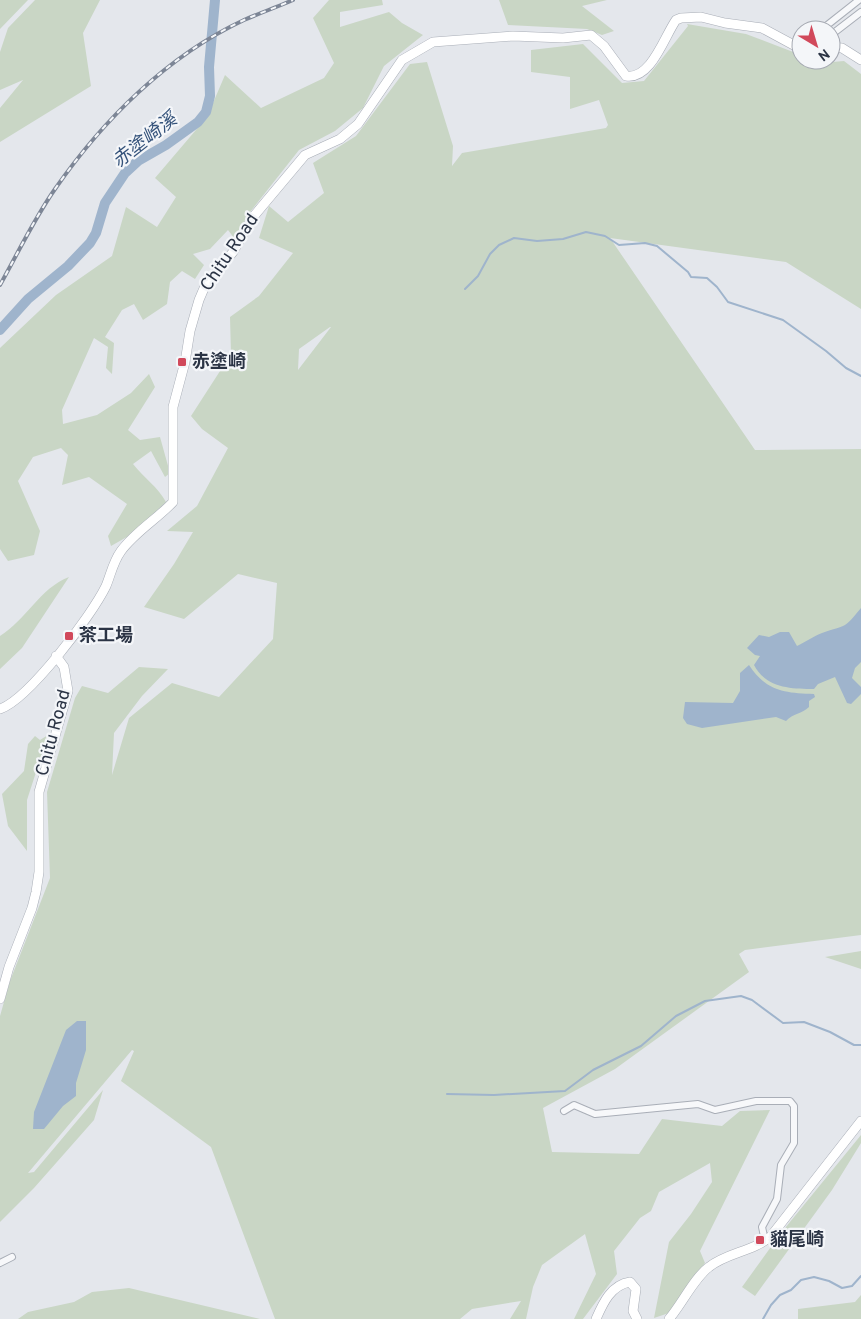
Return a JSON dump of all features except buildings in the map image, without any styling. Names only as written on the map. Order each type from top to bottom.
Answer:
[{"type":"street","points":[[834,20],[859,0]]},
{"type":"street","points":[[841,27],[861,12]]},
{"type":"street","name":"Chitu Road","points":[[0,999],[36,892],[39,872],[38,792],[68,691],[64,667],[56,656],[97,601],[121,551],[173,502],[173,407],[185,362],[190,331],[205,286],[234,252],[257,211],[276,192],[305,155],[340,139],[358,124],[402,60],[432,42],[513,36],[563,38],[591,34],[604,46],[626,76],[633,77],[639,74],[656,55],[676,20],[691,17],[762,28],[791,42]]},
{"type":"street","points":[[841,49],[848,50],[861,60]]},
{"type":"street","points":[[0,709],[16,701],[26,692],[56,656]]},
{"type":"street","points":[[564,1111],[574,1105],[595,1114],[698,1104],[715,1110],[756,1101],[790,1101],[794,1106],[794,1143],[781,1165],[777,1199],[762,1227],[765,1241]]},
{"type":"street","points":[[669,1319],[706,1269],[716,1262],[756,1247],[765,1241],[861,1121]]},
{"type":"street","points":[[0,1263],[12,1257]]},
{"type":"street","points":[[596,1319],[603,1302],[610,1293],[624,1283],[630,1282],[636,1290],[633,1316]]},
{"type":"green space","points":[[0,0],[28,0],[0,29]]},
{"type":"green space","points":[[35,0],[100,0],[83,33],[91,86],[0,142],[0,108],[23,80],[0,90],[0,52],[8,28]]},
{"type":"green space","points":[[329,0],[382,0],[383,5],[340,12],[340,27],[389,12],[402,23],[423,35],[384,66],[363,108],[335,131],[299,150],[250,212],[234,238],[228,230],[210,249],[193,254],[204,265],[195,279],[182,271],[170,282],[167,304],[143,320],[134,304],[122,310],[105,337],[114,343],[112,374],[106,368],[108,347],[94,338],[62,410],[63,424],[97,415],[131,393],[149,374],[155,387],[128,430],[140,440],[160,437],[170,473],[165,477],[151,451],[133,464],[166,502],[132,534],[111,546],[108,536],[127,504],[89,477],[62,485],[68,455],[61,448],[33,457],[18,481],[40,531],[34,555],[8,561],[0,549],[0,348],[56,295],[112,256],[126,207],[157,227],[176,197],[155,178],[207,117],[225,75],[261,108],[324,78],[334,63],[313,18]]},
{"type":"green space","points":[[499,0],[607,0],[582,6],[614,31],[602,35],[587,29],[508,25]]},
{"type":"green space","points":[[687,24],[746,34],[791,51],[791,70],[841,70],[841,61],[844,61],[861,74],[861,309],[786,262],[610,238],[755,450],[861,449],[861,935],[745,950],[739,954],[749,972],[615,1069],[543,1108],[552,1152],[639,1154],[662,1119],[722,1126],[740,1111],[770,1110],[700,1251],[705,1263],[669,1313],[654,1318],[669,1242],[691,1214],[712,1182],[710,1163],[659,1192],[651,1211],[640,1218],[614,1251],[617,1274],[583,1319],[574,1319],[596,1274],[585,1234],[542,1265],[533,1287],[526,1319],[510,1319],[521,1301],[472,1309],[460,1319],[275,1319],[211,1147],[121,1081],[134,1051],[132,1050],[28,1173],[34,1172],[103,1090],[94,1120],[34,1188],[0,1222],[0,1016],[10,981],[50,878],[47,792],[75,698],[82,686],[108,693],[139,667],[168,669],[142,696],[114,733],[112,775],[129,718],[172,683],[219,697],[273,639],[277,583],[238,574],[184,619],[144,607],[174,564],[193,532],[167,531],[197,506],[228,448],[202,429],[191,416],[231,354],[230,317],[259,296],[293,253],[259,238],[269,206],[288,222],[324,193],[313,163],[356,136],[410,64],[427,62],[453,146],[452,166],[462,153],[606,128],[608,125],[599,100],[570,109],[570,77],[531,72],[531,50],[583,44],[622,83],[644,81],[688,26]],"holes":[[[331,327],[298,370],[299,349]]]},
{"type":"green space","points":[[69,577],[22,648],[0,669],[0,636],[18,622],[41,596]]},
{"type":"green space","points":[[48,735],[27,800],[27,851],[8,826],[2,794],[24,771],[28,744],[35,736],[40,740]]},
{"type":"green space","points":[[861,951],[861,969],[825,957]]},
{"type":"green space","points":[[861,1135],[861,1143],[832,1190],[755,1296],[742,1287],[781,1233]]},
{"type":"green space","points":[[129,1288],[260,1319],[18,1319],[28,1312],[74,1302],[92,1292]]},
{"type":"green space","points":[[861,1295],[861,1319],[798,1319],[798,1309],[855,1302]]},
{"type":"water","points":[[861,608],[861,662],[855,668],[852,678],[861,687],[861,694],[851,704],[847,703],[835,677],[818,684],[814,689],[780,686],[765,678],[754,665],[760,656],[755,655],[747,648],[759,635],[769,637],[780,632],[789,632],[797,646],[819,634],[844,625]]},
{"type":"water","points":[[749,665],[762,680],[777,689],[794,693],[814,694],[815,697],[809,701],[809,707],[786,721],[776,717],[702,728],[687,724],[683,718],[685,702],[733,703],[740,691],[740,673]]},
{"type":"water","points":[[77,1021],[86,1021],[86,1050],[76,1083],[76,1096],[63,1106],[44,1129],[33,1129],[34,1112],[66,1030]]},
{"type":"waterway","name":"赤塗崎溪","points":[[0,330],[28,299],[68,266],[90,243],[96,233],[105,203],[125,173],[138,161],[166,145],[198,122],[206,112],[210,96],[209,67],[215,0]]},
{"type":"waterway","points":[[465,289],[478,276],[490,254],[499,245],[514,238],[537,241],[563,239],[586,232],[605,236],[619,245],[645,243],[657,246],[688,272],[691,277],[707,278],[717,287],[728,302],[783,320],[846,368],[861,376]]},
{"type":"waterway","points":[[447,1094],[494,1095],[565,1091],[593,1070],[641,1046],[676,1016],[705,1001],[741,996],[752,1000],[783,1023],[804,1022],[830,1032],[854,1045],[861,1045]]},
{"type":"waterway","points":[[763,1319],[771,1305],[780,1295],[791,1290],[801,1280],[814,1277],[829,1281],[842,1288],[852,1286],[861,1276]]},
{"type":"railway","points":[[0,285],[47,200],[94,139],[139,92],[163,71],[216,35],[244,20],[293,0]]},
{"type":"place","name":"赤塗崎","points":[[182,362]]},
{"type":"place","name":"茶工場","points":[[69,636]]},
{"type":"place","name":"貓尾崎","points":[[760,1240]]}]
